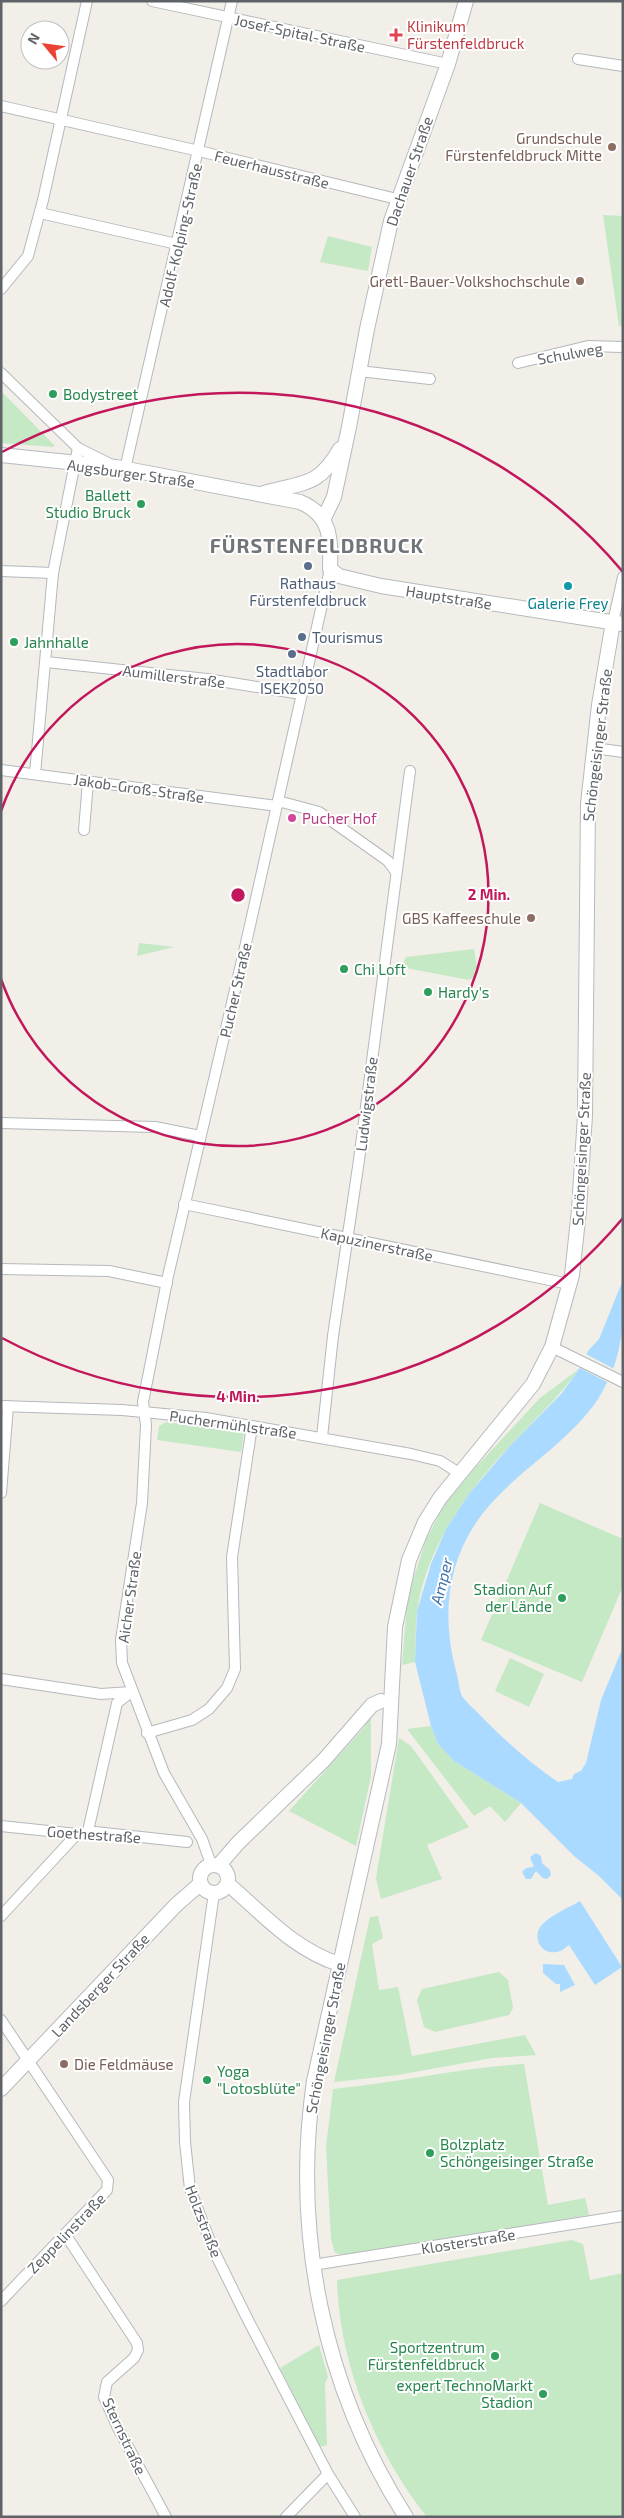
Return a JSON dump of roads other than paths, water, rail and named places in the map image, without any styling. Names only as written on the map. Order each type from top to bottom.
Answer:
[{"type":"street","points":[[1,289],[28,256],[40,214],[87,1]]},
{"type":"street","name":"Josef-Spital-Straße","points":[[152,1],[448,64]]},
{"type":"street","name":"Adolf-Kolping-Straße","points":[[120,468],[177,244],[232,1]]},
{"type":"street","name":"Dachauer Straße","points":[[324,518],[332,502],[347,437],[378,278],[397,199],[448,64],[466,1]]},
{"type":"street","points":[[578,59],[623,66]]},
{"type":"street","name":"Feuerhausstraße","points":[[1,106],[397,199]]},
{"type":"street","points":[[40,214],[177,244]]},
{"type":"street","name":"Schulweg","points":[[518,363],[588,346],[623,347]]},
{"type":"street","points":[[360,371],[430,379]]},
{"type":"street","points":[[1,373],[78,448],[120,468]]},
{"type":"street","name":"Augsburger Straße","points":[[261,494],[301,486],[315,480],[329,467],[347,437]]},
{"type":"street","points":[[35,774],[53,574],[78,448]]},
{"type":"street","name":"Augsburger Straße","points":[[1,456],[120,468],[261,494],[300,502],[318,512],[324,518]]},
{"type":"street","points":[[324,518],[329,536],[330,569]]},
{"type":"street","name":"Hauptstraße","points":[[330,569],[339,576],[381,586],[618,623]]},
{"type":"street","name":"Pucher Straße","points":[[144,1412],[144,1394],[184,1204],[278,804],[330,569]]},
{"type":"street","points":[[1,571],[53,574]]},
{"type":"street","points":[[618,623],[623,577]]},
{"type":"street","name":"Schöngeisinger Straße","points":[[379,1784],[381,1701],[384,1675],[402,1586],[420,1534],[437,1503],[459,1473],[534,1384],[552,1347],[569,1284],[576,1246],[584,1128],[587,840],[594,748],[618,623]]},
{"type":"street","name":"Aumillerstraße","points":[[46,662],[207,679],[302,694]]},
{"type":"street","points":[[594,748],[623,752]]},
{"type":"street","name":"Jakob-Groß-Straße","points":[[1,770],[278,804],[319,812],[388,862],[396,872]]},
{"type":"street","name":"Ludwigstraße","points":[[322,1437],[410,771]]},
{"type":"street","points":[[84,830],[88,782]]},
{"type":"street","points":[[1,1123],[155,1127],[200,1136]]},
{"type":"street","name":"Kapuzinerstraße","points":[[184,1204],[569,1284]]},
{"type":"street","points":[[1,1269],[109,1271],[167,1283]]},
{"type":"street","points":[[552,1347],[619,1380]]},
{"type":"street","points":[[1,1493],[5,1406]]},
{"type":"street","name":"Puchermühlstraße","points":[[5,1406],[144,1412],[252,1426],[322,1437],[440,1461],[459,1473]]},
{"type":"street","name":"Aicher Straße","points":[[144,1412],[145,1451],[139,1530],[120,1645],[122,1664],[147,1733],[173,1790],[215,1865]]},
{"type":"street","points":[[147,1733],[192,1720],[209,1709],[227,1688],[235,1669],[232,1557],[252,1426]]},
{"type":"street","name":"Schöngeisinger Straße","points":[[395,1627],[388,1744],[339,1964],[309,2113],[306,2178],[313,2265],[323,2322],[341,2384],[372,2457],[406,2517]]},
{"type":"street","points":[[1,1679],[101,1694],[131,1692]]},
{"type":"street","points":[[88,1831],[117,1703],[131,1692]]},
{"type":"street","points":[[228,1884],[223,1890],[214,1893],[206,1891],[200,1884],[201,1872],[215,1865],[324,1760],[372,1704],[381,1701]]},
{"type":"street","name":"Goethestraße","points":[[1,1826],[77,1834],[88,1831],[187,1842]]},
{"type":"street","points":[[1,1916],[77,1834]]},
{"type":"street","points":[[215,1865],[226,1872],[228,1884],[294,1943],[318,1956],[339,1964]]},
{"type":"street","name":"Landsberger Straße","points":[[1,2089],[176,1905],[200,1884]]},
{"type":"street","name":"Holzstraße","points":[[214,1893],[184,2102],[185,2142],[190,2189],[213,2249],[328,2474],[355,2517]]},
{"type":"street","name":"Zeppelinstraße","points":[[1,2020],[108,2180],[107,2190],[1,2301]]},
{"type":"street","name":"Klosterstraße","points":[[313,2265],[623,2216]]},
{"type":"street","name":"Sternstraße","points":[[65,2234],[137,2343],[138,2350],[134,2358],[107,2382],[104,2397],[118,2428],[166,2517]]},
{"type":"street","points":[[286,2517],[328,2474]]},
{"type":"water","name":"Amper","points":[[623,1280],[623,1313],[620,1342],[607,1384],[586,1415],[572,1430],[511,1484],[483,1513],[461,1549],[450,1589],[448,1609],[451,1650],[462,1696],[506,1741],[558,1782],[572,1779],[574,1774],[581,1771],[586,1763],[601,1700],[623,1647],[623,1900],[599,1876],[574,1856],[521,1803],[454,1761],[438,1744],[431,1726],[415,1662],[417,1611],[431,1564],[446,1529],[469,1494],[509,1447],[562,1393],[579,1369],[588,1351],[599,1339]]},
{"type":"water","points":[[536,1853],[541,1856],[542,1863],[550,1870],[551,1875],[547,1879],[543,1878],[536,1871],[531,1879],[526,1879],[522,1872],[526,1868],[534,1867],[530,1857]]},
{"type":"water","points":[[580,1901],[622,1967],[595,1985],[569,1945],[560,1951],[546,1951],[542,1948],[537,1935],[544,1922]]},
{"type":"water","points":[[543,1964],[564,1965],[575,1985],[560,1992],[560,1984],[556,1984],[543,1973]]},
{"type":"place","name":"Klinikum Fürstenfeldbruck","points":[[396,35]]},
{"type":"place","name":"Grundschule Fürstenfeldbruck Mitte","points":[[612,147]]},
{"type":"place","name":"Gretl-Bauer-Volkshochschule","points":[[580,281]]},
{"type":"place","name":"Bodystreet","points":[[53,394]]},
{"type":"place","name":"Ballett Studio Bruck","points":[[141,504]]},
{"type":"place","name":"Rathaus Fürstenfeldbruck","points":[[308,566]]},
{"type":"place","name":"Galerie Frey","points":[[568,586]]},
{"type":"place","name":"Tourismus","points":[[302,637]]},
{"type":"place","name":"Jahnhalle","points":[[14,642]]},
{"type":"place","name":"Stadtlabor ISEK2050","points":[[292,654]]},
{"type":"place","name":"Pucher Hof","points":[[292,818]]},
{"type":"place","name":"GBS Kaffeeschule","points":[[531,918]]},
{"type":"place","name":"Chi Loft","points":[[344,969]]},
{"type":"place","name":"Hardy's","points":[[428,992]]},
{"type":"place","name":"Stadion Auf der Lände","points":[[562,1598]]},
{"type":"place","name":"Die Feldmäuse","points":[[64,2064]]},
{"type":"place","name":"Yoga \"Lotosblüte\"","points":[[207,2080]]},
{"type":"place","name":"Bolzplatz Schöngeisinger Straße","points":[[430,2153]]},
{"type":"place","name":"Sportzentrum Fürstenfeldbruck","points":[[495,2356]]},
{"type":"place","name":"expert TechnoMarkt Stadion","points":[[543,2394]]},
{"type":"district","name":"FÜRSTENFELDBRUCK","points":[[317,545]]}]
